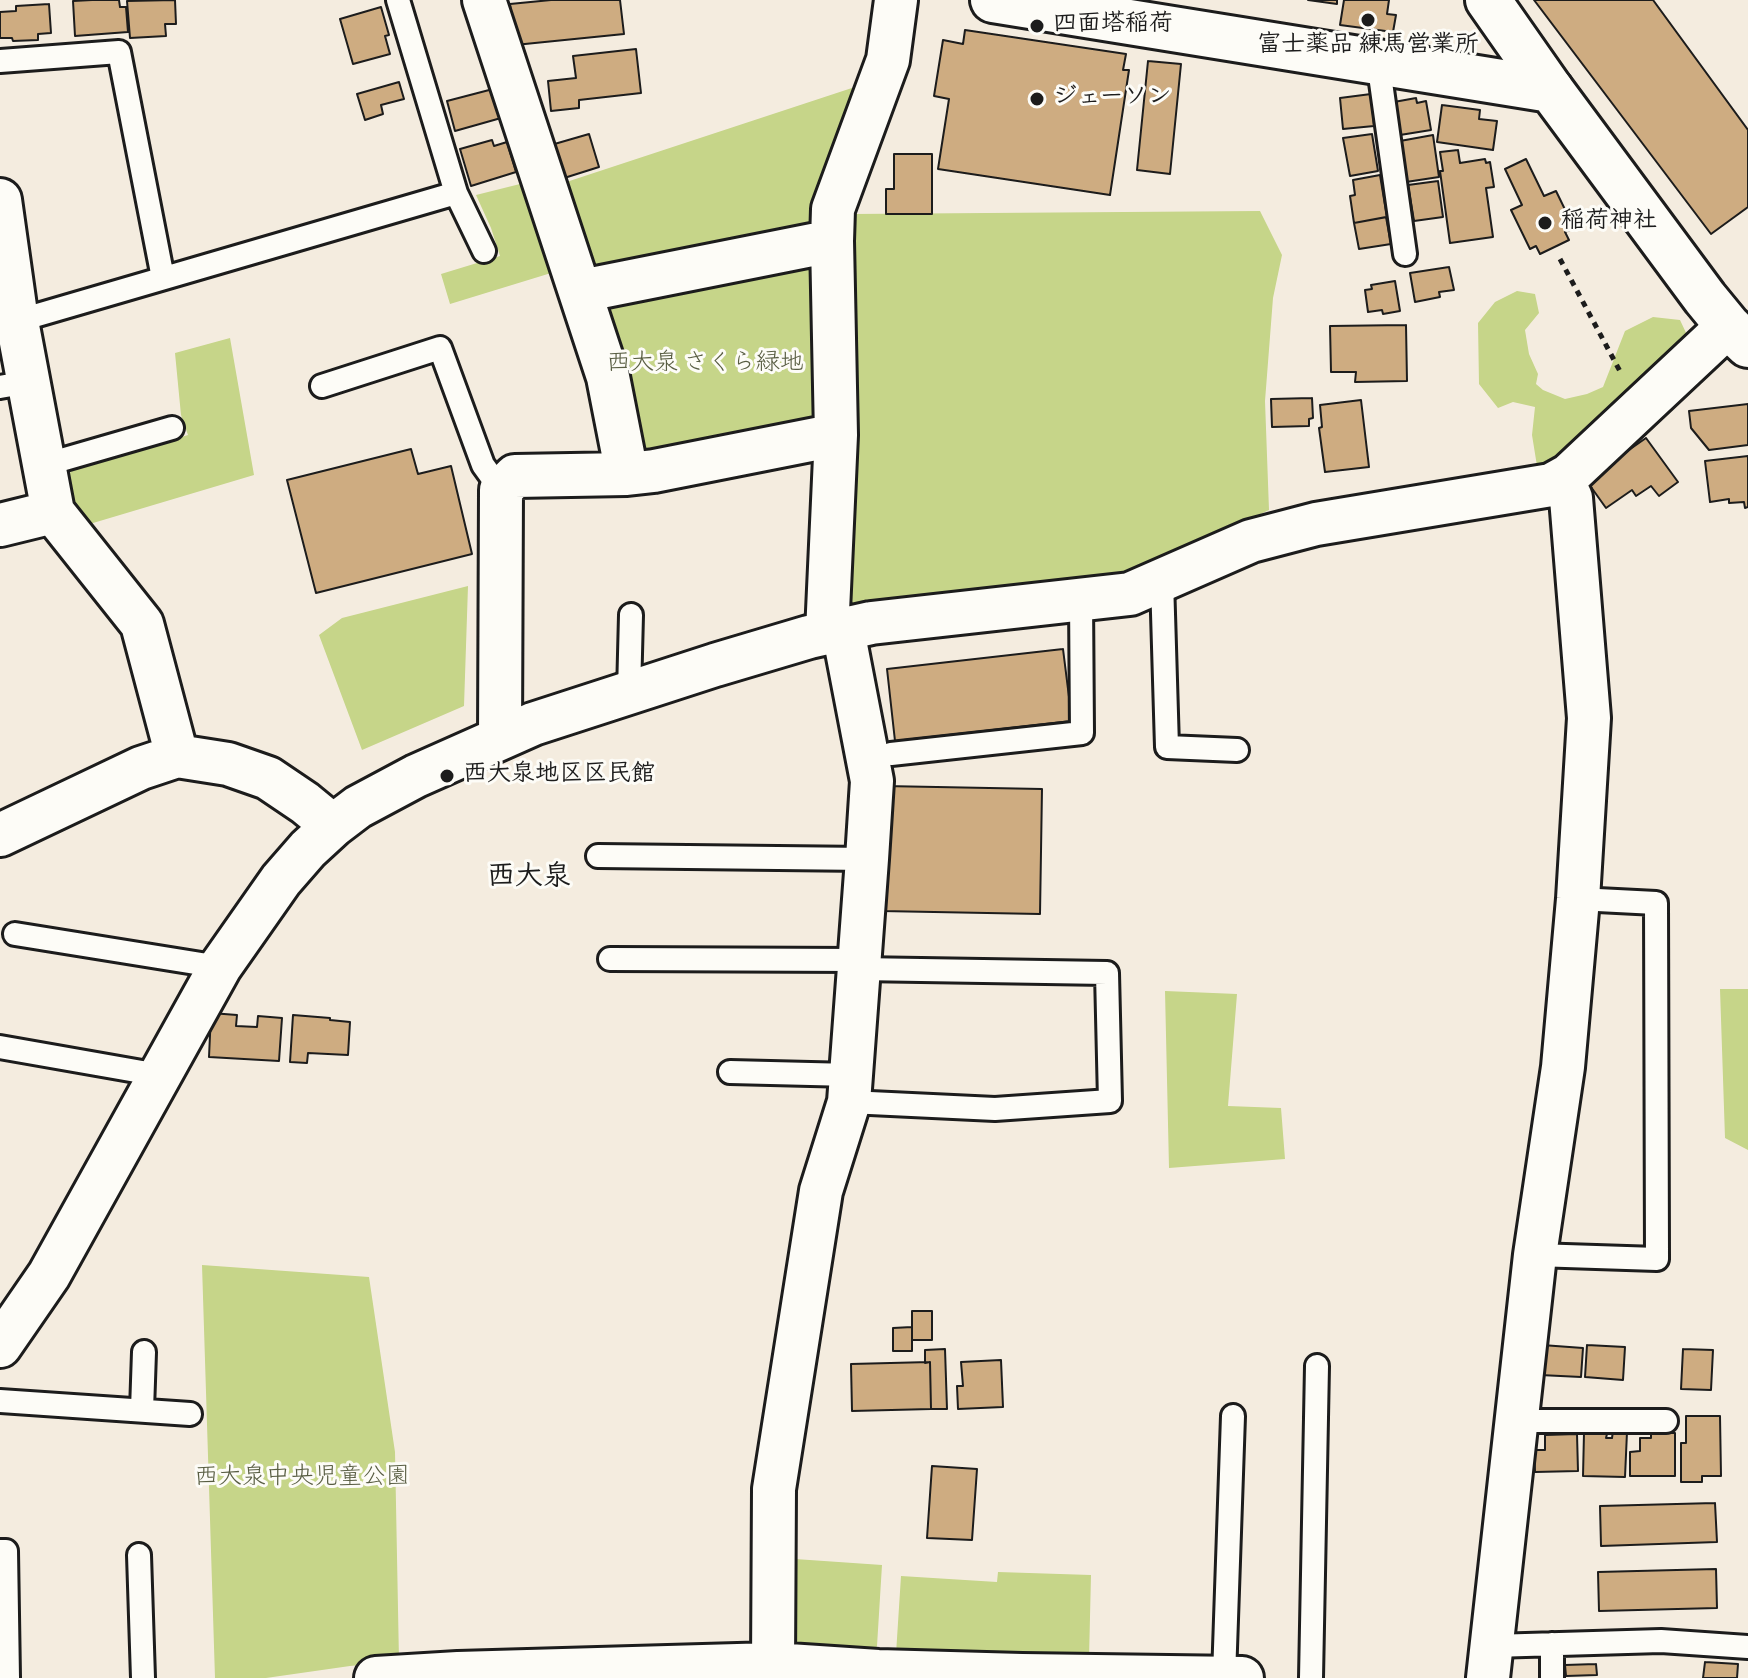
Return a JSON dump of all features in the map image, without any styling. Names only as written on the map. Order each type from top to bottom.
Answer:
[{"type":"main road","points":[[993,0],[1551,90]]},
{"type":"main road","points":[[1488,0],[1696,286],[1743,340]]},
{"type":"street","points":[[484,0],[608,377],[627,474]]},
{"type":"street","points":[[773,1664],[774,1489],[821,1191],[850,1089],[872,781],[835,631],[833,209],[888,60],[896,0]]},
{"type":"street","points":[[0,200],[4,251],[17,321],[14,385],[44,465],[53,512],[142,624],[177,756]]},
{"type":"street","points":[[581,291],[832,241]]},
{"type":"street","points":[[0,1346],[49,1275],[220,967],[281,880],[308,849],[358,807],[533,724],[715,665],[835,631],[871,623],[1130,594],[1251,541],[1316,524],[1551,485],[1562,479],[1640,409],[1743,340]]},
{"type":"street","points":[[500,738],[501,490],[515,476],[654,471],[836,435]]},
{"type":"street","points":[[1490,1662],[1535,1255],[1563,1067],[1578,899],[1589,718],[1571,498],[1562,479]]},
{"type":"street","points":[[0,525],[53,512]]},
{"type":"street","points":[[0,835],[141,768],[177,756],[228,764],[268,778],[333,826]]},
{"type":"street","points":[[376,1678],[695,1672],[773,1664],[878,1674],[1242,1678]]},
{"type":"lane","points":[[398,0],[456,193],[484,251]]},
{"type":"lane","points":[[0,61],[119,52],[163,278]]},
{"type":"lane","points":[[1378,61],[1405,254]]},
{"type":"lane","points":[[17,321],[456,193]]},
{"type":"lane","points":[[322,386],[440,348],[483,465],[501,490]]},
{"type":"lane","points":[[44,465],[172,428]]},
{"type":"lane","points":[[1162,580],[1167,747],[1237,750]]},
{"type":"lane","points":[[891,754],[1082,733],[1081,599]]},
{"type":"lane","points":[[629,693],[631,615]]},
{"type":"lane","points":[[598,856],[867,859]]},
{"type":"lane","points":[[1535,1255],[1657,1259],[1656,903],[1578,899]]},
{"type":"lane","points":[[15,934],[220,967]]},
{"type":"lane","points":[[610,959],[1107,973],[1110,1101],[995,1109],[730,1072]]},
{"type":"lane","points":[[0,1047],[159,1075]]},
{"type":"lane","points":[[142,1410],[144,1352]]},
{"type":"lane","points":[[1311,1678],[1317,1366]]},
{"type":"lane","points":[[0,1401],[190,1414]]},
{"type":"lane","points":[[1224,1677],[1233,1416]]},
{"type":"lane","points":[[1517,1421],[1666,1421]]},
{"type":"lane","points":[[0,1551],[6,1551],[8,1678]]},
{"type":"lane","points":[[139,1555],[143,1678]]},
{"type":"lane","points":[[1490,1662],[1552,1644],[1661,1641],[1748,1647]]},
{"type":"lane","points":[[1552,1644],[1552,1678]]},
{"type":"path","points":[[1560,259],[1640,409]]},
{"type":"green space","points":[[861,85],[819,216],[807,228],[603,268],[587,262],[450,304],[441,274],[500,256],[476,195],[524,183],[530,194]]},
{"type":"green space","points":[[1260,211],[1282,255],[1273,298],[1265,401],[1269,510],[1127,577],[843,604],[851,214]]},
{"type":"green space","name":"西大泉 さくら緑地","points":[[805,267],[821,276],[826,410],[814,424],[652,456],[637,448],[605,315],[611,301]]},
{"type":"green space","points":[[1517,291],[1535,294],[1539,313],[1525,330],[1529,354],[1538,374],[1536,384],[1565,399],[1603,387],[1625,331],[1653,317],[1680,320],[1688,337],[1551,464],[1537,466],[1532,435],[1535,407],[1513,402],[1498,408],[1479,384],[1478,323],[1495,302]]},
{"type":"green space","points":[[230,338],[254,475],[83,526],[64,486],[71,471],[188,435],[181,415],[175,353]]},
{"type":"green space","points":[[468,586],[464,706],[362,750],[319,635],[342,618]]},
{"type":"green space","points":[[1720,989],[1748,989],[1748,1150],[1725,1138]]},
{"type":"green space","points":[[1165,991],[1237,994],[1228,1106],[1281,1108],[1285,1159],[1169,1168]]},
{"type":"green space","name":"西大泉中央児童公園","points":[[202,1265],[369,1277],[395,1452],[399,1661],[266,1678],[215,1678]]},
{"type":"green space","points":[[795,1559],[882,1565],[877,1646],[873,1654],[791,1645]]},
{"type":"green space","points":[[998,1572],[1091,1575],[1089,1659],[896,1654],[901,1576],[997,1582]]},
{"type":"building","points":[[119,0],[120,7],[126,7],[128,32],[75,36],[73,1]]},
{"type":"building","points":[[175,0],[176,24],[165,24],[166,36],[130,38],[127,1]]},
{"type":"building","points":[[551,0],[620,0],[624,34],[515,45],[510,4]]},
{"type":"building","points":[[1308,0],[1337,0],[1337,4]]},
{"type":"building","name":"富士薬品 練馬営業所","points":[[1344,0],[1389,0],[1387,14],[1396,15],[1393,32],[1340,25]]},
{"type":"building","points":[[1534,0],[1653,0],[1748,130],[1748,207],[1711,234]]},
{"type":"building","points":[[49,4],[51,33],[38,34],[38,40],[0,38],[0,12],[16,11],[16,6]]},
{"type":"building","points":[[381,7],[389,35],[385,36],[390,54],[353,64],[340,19]]},
{"type":"building","points":[[965,30],[1126,54],[1123,70],[1129,70],[1110,195],[938,169],[949,99],[934,96],[943,40],[963,44]]},
{"type":"building","points":[[636,49],[641,93],[579,100],[579,108],[551,111],[548,81],[576,78],[573,56]]},
{"type":"building","points":[[1148,61],[1181,64],[1170,174],[1137,170]]},
{"type":"building","points":[[399,82],[404,99],[381,105],[383,114],[365,120],[357,94]]},
{"type":"building","points":[[493,89],[501,118],[455,131],[447,101]]},
{"type":"building","points":[[1371,94],[1374,126],[1343,129],[1340,98]]},
{"type":"building","points":[[1416,98],[1417,103],[1426,101],[1431,130],[1400,135],[1394,102]]},
{"type":"building","points":[[1442,105],[1480,110],[1479,119],[1497,121],[1493,150],[1437,142]]},
{"type":"building","points":[[589,134],[599,167],[561,179],[551,145]]},
{"type":"building","points":[[1372,134],[1378,171],[1350,176],[1343,138]]},
{"type":"building","points":[[1433,135],[1439,177],[1406,182],[1400,141]]},
{"type":"building","points":[[492,140],[494,146],[507,142],[516,172],[471,186],[460,149]]},
{"type":"building","points":[[1458,150],[1460,163],[1485,159],[1486,163],[1490,162],[1494,187],[1486,188],[1493,237],[1450,243],[1440,152]]},
{"type":"building","points":[[894,154],[932,154],[932,214],[886,214],[886,189],[894,189]]},
{"type":"building","points":[[1526,159],[1544,196],[1556,191],[1574,228],[1565,232],[1569,240],[1540,254],[1536,246],[1530,249],[1511,210],[1522,205],[1505,169]]},
{"type":"building","points":[[1380,175],[1387,217],[1354,223],[1350,196],[1355,195],[1353,180]]},
{"type":"building","points":[[1438,181],[1443,217],[1414,221],[1408,185]]},
{"type":"building","points":[[1386,217],[1391,244],[1359,249],[1354,223]]},
{"type":"building","points":[[1449,267],[1454,290],[1439,292],[1440,297],[1415,302],[1410,273]]},
{"type":"building","points":[[1395,281],[1400,311],[1383,314],[1382,310],[1368,312],[1365,290],[1372,289],[1371,285]]},
{"type":"building","points":[[1406,325],[1407,381],[1355,382],[1356,372],[1331,372],[1330,326]]},
{"type":"building","points":[[1312,398],[1313,418],[1309,419],[1309,426],[1272,427],[1271,399]]},
{"type":"building","points":[[1361,400],[1369,467],[1325,472],[1319,428],[1322,427],[1320,405]]},
{"type":"building","points":[[1748,404],[1748,445],[1709,450],[1691,428],[1689,411]]},
{"type":"building","points":[[1646,438],[1678,482],[1659,496],[1651,486],[1636,496],[1632,490],[1606,508],[1586,480]]},
{"type":"building","points":[[411,449],[418,474],[451,466],[472,554],[316,593],[287,480]]},
{"type":"building","points":[[1748,456],[1748,507],[1745,508],[1744,502],[1729,503],[1729,499],[1710,502],[1705,461]]},
{"type":"building","points":[[1063,649],[1072,721],[895,741],[887,669]]},
{"type":"building","points":[[884,786],[1042,789],[1040,914],[881,911]]},
{"type":"building","points":[[211,1013],[237,1015],[236,1026],[257,1027],[258,1016],[282,1018],[279,1061],[209,1057]]},
{"type":"building","points":[[293,1015],[350,1022],[348,1055],[308,1053],[307,1063],[290,1062]]},
{"type":"building","points":[[912,1311],[932,1311],[932,1340],[912,1340]]},
{"type":"building","points":[[912,1327],[912,1351],[893,1351],[893,1328]]},
{"type":"building","points":[[1542,1345],[1583,1348],[1581,1377],[1540,1375]]},
{"type":"building","points":[[1587,1345],[1625,1347],[1623,1380],[1585,1377]]},
{"type":"building","points":[[945,1349],[947,1409],[931,1409],[930,1362],[925,1363],[925,1350]]},
{"type":"building","points":[[1683,1349],[1713,1350],[1711,1390],[1681,1389]]},
{"type":"building","points":[[1001,1360],[1003,1407],[958,1409],[957,1386],[963,1386],[961,1362]]},
{"type":"building","points":[[930,1362],[931,1409],[852,1411],[851,1364]]},
{"type":"building","points":[[1686,1416],[1720,1416],[1721,1476],[1702,1476],[1702,1482],[1681,1482],[1681,1443],[1686,1443]]},
{"type":"building","points":[[1613,1431],[1627,1432],[1625,1477],[1583,1476],[1584,1433],[1607,1434],[1606,1438],[1612,1438]]},
{"type":"building","points":[[1651,1433],[1675,1433],[1675,1476],[1630,1476],[1630,1452],[1640,1451],[1640,1438],[1651,1438]]},
{"type":"building","points":[[1577,1434],[1578,1471],[1535,1472],[1534,1450],[1545,1450],[1545,1435]]},
{"type":"building","points":[[932,1466],[977,1469],[972,1540],[927,1538]]},
{"type":"building","points":[[1715,1503],[1717,1542],[1601,1546],[1600,1506]]},
{"type":"building","points":[[1716,1569],[1717,1608],[1599,1611],[1598,1572]]},
{"type":"building","points":[[1705,1662],[1738,1664],[1737,1678],[1703,1678]]},
{"type":"building","points":[[1596,1664],[1597,1675],[1566,1676],[1565,1665]]},
{"type":"place","name":"富士薬品 練馬営業所","points":[[1368,20]]},
{"type":"place","name":"四面塔稲荷","points":[[1037,26]]},
{"type":"place","name":"ジェーソン","points":[[1037,99]]},
{"type":"place","name":"稲荷神社","points":[[1545,223]]},
{"type":"place","name":"西大泉地区区民館","points":[[447,776]]},
{"type":"district","name":"西大泉","points":[[529,880]]}]
